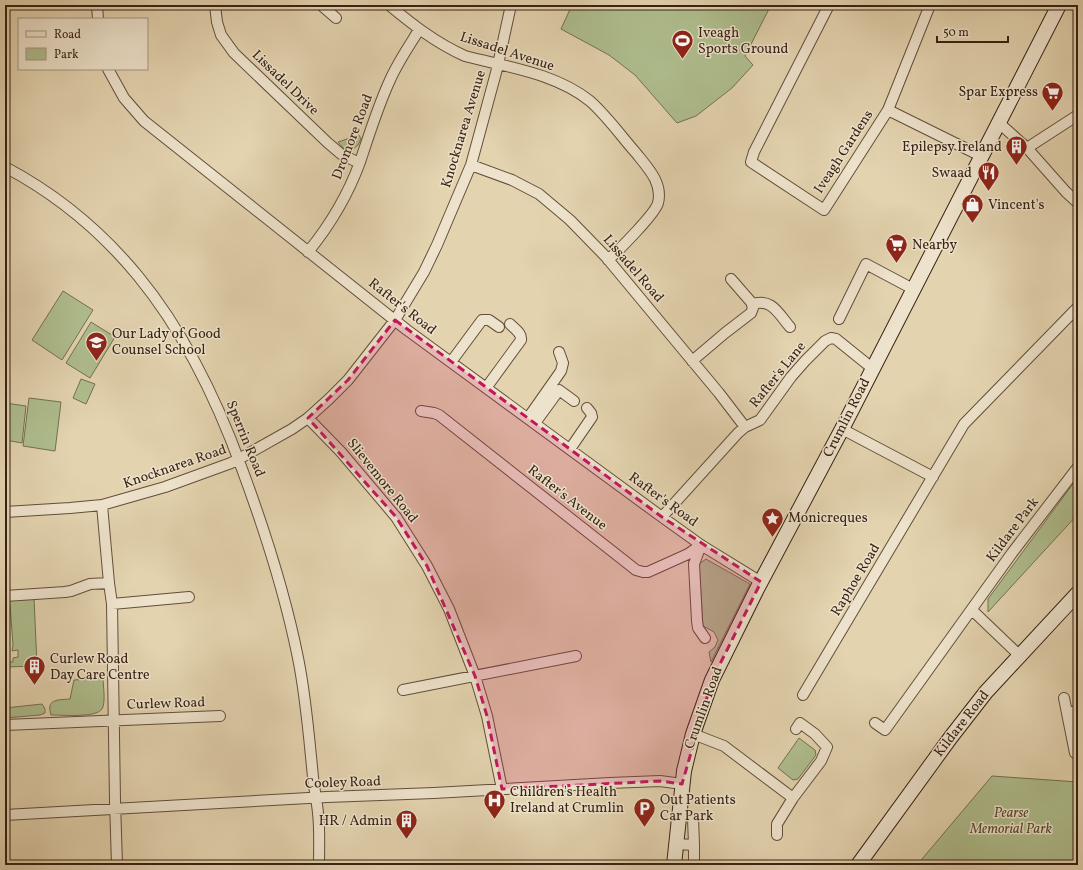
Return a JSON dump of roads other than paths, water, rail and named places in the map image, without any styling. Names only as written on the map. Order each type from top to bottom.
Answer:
[{"type":"main road","name":"Crumlin Road","points":[[674,865],[684,771],[693,734],[712,680],[760,582],[842,429],[1059,5]]},
{"type":"main road","name":"Kildare Road","points":[[858,865],[951,737],[986,692],[1078,593]]},
{"type":"street","points":[[97,5],[98,18]]},
{"type":"street","name":"Lissadel Drive","points":[[215,5],[217,22],[221,35],[234,53],[332,147],[341,154],[359,163]]},
{"type":"street","points":[[320,5],[336,18]]},
{"type":"street","name":"Lissadel Avenue","points":[[389,5],[419,30],[456,52],[465,56],[541,75],[578,93],[599,110],[655,177],[659,198],[655,210],[608,260]]},
{"type":"street","name":"Knocknarea Avenue","points":[[395,320],[424,272],[437,246],[471,165],[498,64],[511,5]]},
{"type":"street","name":"Iveagh Gardens","points":[[829,5],[754,152],[751,162],[824,210],[888,110],[930,5]]},
{"type":"street","name":"Dromore Road","points":[[308,252],[320,238],[336,213],[359,163],[390,81],[397,66],[419,30]]},
{"type":"street","name":"Rafter's Road","points":[[109,70],[124,98],[144,121],[308,252],[395,320],[662,517],[701,545],[760,582]]},
{"type":"street","name":"Iveagh Gardens","points":[[888,110],[982,156]]},
{"type":"street","points":[[1027,148],[1078,115]]},
{"type":"street","points":[[998,122],[1027,148],[1066,192],[1078,203]]},
{"type":"street","name":"Lissadel Road","points":[[471,165],[512,180],[539,194],[570,220],[608,260],[719,393],[745,427]]},
{"type":"street","name":"Sperrin Road","points":[[5,167],[43,189],[89,224],[137,275],[163,309],[198,369],[220,412],[256,504],[270,545],[298,655],[307,717],[318,815],[319,865]]},
{"type":"street","points":[[839,319],[866,264],[913,289]]},
{"type":"street","points":[[692,361],[725,333],[751,314],[753,308],[752,304],[731,279]]},
{"type":"street","points":[[752,304],[759,302],[768,303],[790,327]]},
{"type":"street","name":"Raphoe Road","points":[[803,696],[964,424],[1078,307]]},
{"type":"street","name":"Knocknarea Road","points":[[5,512],[102,505],[165,487],[239,459],[292,429],[308,418],[348,380],[395,320]]},
{"type":"street","points":[[452,362],[482,320],[489,320],[499,327]]},
{"type":"street","points":[[486,388],[521,340],[520,333],[510,324]]},
{"type":"street","name":"Rafter's Lane","points":[[662,517],[745,427],[760,420],[791,377],[825,341],[831,338],[836,339],[872,368]]},
{"type":"street","points":[[531,420],[561,371],[563,363],[559,352]]},
{"type":"street","points":[[531,420],[559,390],[574,401]]},
{"type":"street","points":[[570,449],[592,417],[587,408]]},
{"type":"street","name":"Rafter's Avenue","points":[[421,411],[434,412],[439,415],[636,570],[648,572],[688,554],[701,545]]},
{"type":"street","name":"Slievemore Road","points":[[308,418],[341,452],[396,517],[428,566],[449,609],[468,654],[487,716],[502,789]]},
{"type":"street","points":[[842,429],[933,478]]},
{"type":"street","name":"Kildare Park","points":[[875,723],[885,730],[1012,553],[1078,468]]},
{"type":"street","name":"Curlew Road","points":[[102,505],[112,604],[117,865]]},
{"type":"street","name":"Rafter's Road","points":[[701,545],[695,558],[694,572],[696,621],[698,628],[705,638]]},
{"type":"street","points":[[5,596],[65,592],[90,584],[109,583]]},
{"type":"street","points":[[112,604],[189,597]]},
{"type":"street","points":[[972,610],[1020,656]]},
{"type":"street","points":[[403,690],[576,656]]},
{"type":"street","points":[[1064,698],[1075,753]]},
{"type":"street","points":[[1067,713],[1078,711]]},
{"type":"street","name":"Curlew Road","points":[[5,725],[220,716]]},
{"type":"street","points":[[777,835],[777,824],[793,798],[821,761],[827,748],[815,734],[800,723],[796,730]]},
{"type":"street","points":[[693,734],[724,746],[793,798]]},
{"type":"street","name":"Cooley Road","points":[[5,815],[316,799],[327,797],[660,781],[682,784]]},
{"type":"street","points":[[693,818],[694,865]]},
{"type":"street","points":[[676,844],[694,845]]},
{"type":"place","name":"Iveagh Sports Ground","points":[[683,60]]},
{"type":"place","name":"Spar Express","points":[[1053,112]]},
{"type":"place","name":"Epilepsy Ireland","points":[[1017,166]]},
{"type":"place","name":"Swaad","points":[[988,192]]},
{"type":"place","name":"Vincent's","points":[[973,224]]},
{"type":"place","name":"Nearby","points":[[897,264]]},
{"type":"place","name":"Our Lady of Good Counsel School","points":[[96,362]]},
{"type":"place","name":"Monicreques","points":[[773,538]]},
{"type":"place","name":"Curlew Road Day Care Centre","points":[[34,686]]},
{"type":"place","name":"Children's Health Ireland at Crumlin","points":[[494,820]]},
{"type":"place","name":"Out Patients Car Park","points":[[645,828]]},
{"type":"place","name":"HR / Admin","points":[[407,840]]},
{"type":"park label","name":"Pearse Memorial Park","points":[[1011,822]]}]
